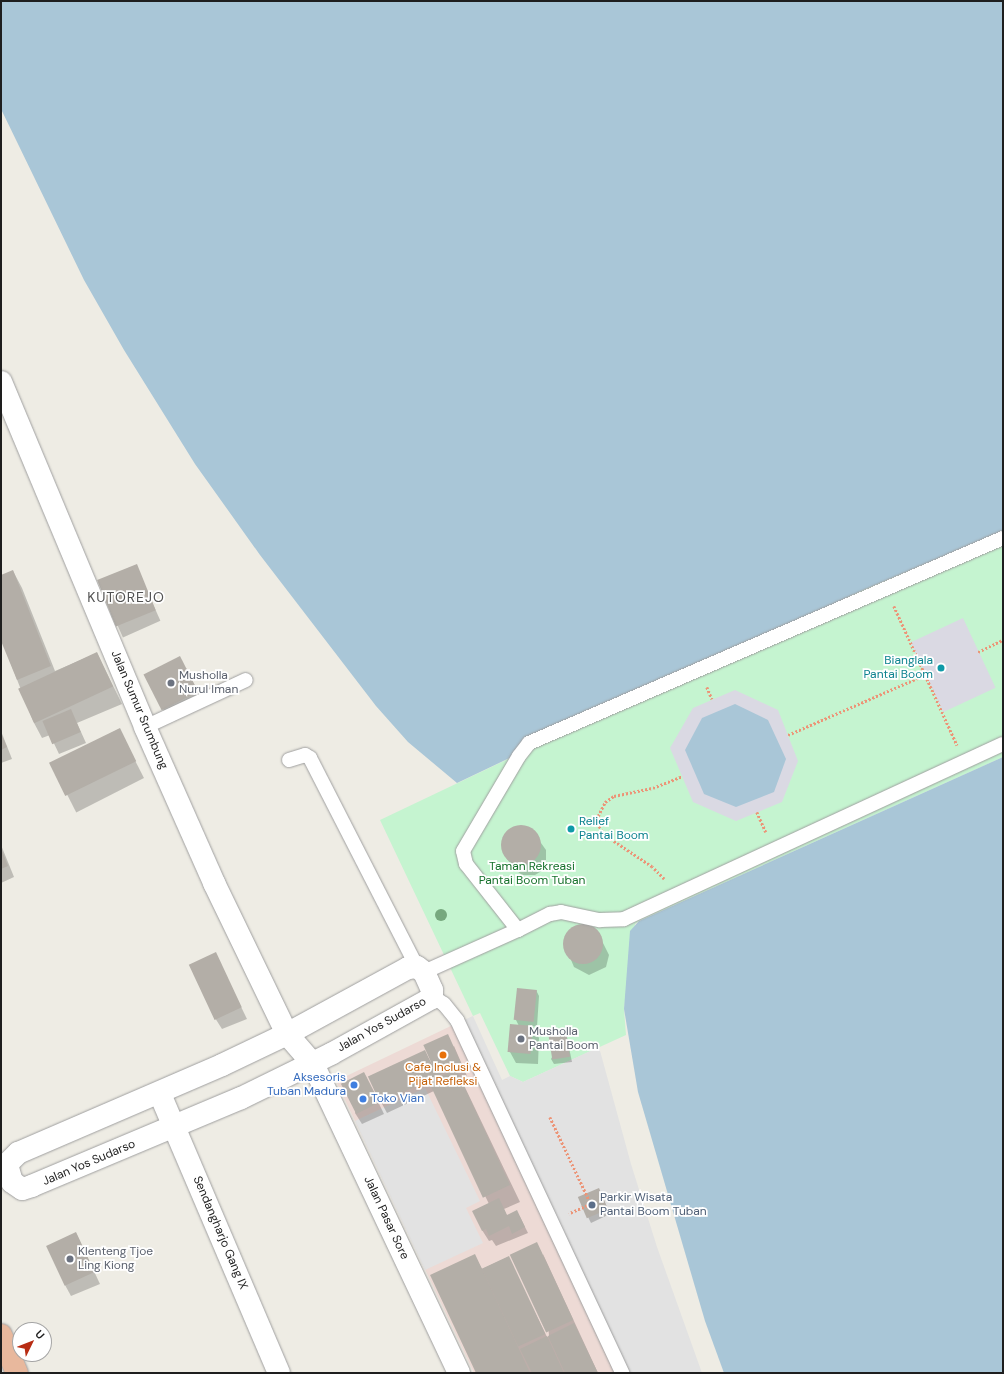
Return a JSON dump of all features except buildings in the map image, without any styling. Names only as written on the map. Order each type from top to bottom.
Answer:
[{"type":"highway","points":[[1,1336],[17,1373]]},
{"type":"street","name":"Jalan Sumur Srumbung","points":[[1,382],[145,727],[214,883],[287,1034],[313,1064]]},
{"type":"street","name":"Jalan Yos Sudarso","points":[[408,968],[420,969],[432,996],[313,1064],[174,1127],[28,1188],[14,1185],[5,1176],[8,1160],[18,1153],[160,1094],[287,1034],[408,968]]},
{"type":"street","name":"Jalan Pasar Sore","points":[[313,1064],[459,1373]]},
{"type":"street","name":"Sendangharjo Gang IX","points":[[160,1094],[279,1373]]},
{"type":"lane","points":[[518,930],[466,864],[463,851],[519,756],[529,743],[1003,538]]},
{"type":"lane","points":[[145,727],[246,680]]},
{"type":"lane","points":[[289,760],[305,755],[310,758],[420,969],[518,930],[550,914],[561,912],[600,920],[624,919],[1003,744]]},
{"type":"lane","points":[[432,996],[444,1004],[456,1020],[622,1373]]},
{"type":"path","points":[[893,602],[964,762]]},
{"type":"path","points":[[978,652],[1003,640]]},
{"type":"path","points":[[788,735],[925,675]]},
{"type":"path","points":[[668,884],[652,868],[604,835],[597,823],[598,816],[605,802],[614,796],[653,788],[682,776]]},
{"type":"path","points":[[757,812],[768,836]]},
{"type":"path","points":[[550,1117],[591,1204],[569,1214]]},
{"type":"shaded area","points":[[963,618],[996,688],[943,712],[910,643]]},
{"type":"shaded area","points":[[735,690],[778,710],[798,761],[782,802],[736,821],[693,802],[670,748],[693,708]]},
{"type":"shaded area","name":"Parkir Wisata Pantai Boom Tuban","points":[[473,1016],[502,1080],[510,1076],[523,1082],[599,1047],[631,1164],[657,1247],[702,1373],[619,1373],[455,1024]]},
{"type":"shaded area","points":[[455,1024],[619,1373],[474,1373],[336,1081]]},
{"type":"shaded area","points":[[425,1088],[480,1201],[466,1208],[483,1243],[425,1270],[355,1121]]},
{"type":"green space","name":"Taman Rekreasi Pantai Boom Tuban","points":[[1003,531],[1003,757],[639,921],[635,924],[624,1009],[626,1035],[523,1082],[510,1076],[480,1013],[473,1016],[380,820],[861,591]]},
{"type":"water","points":[[1,1],[1003,1],[1003,531],[861,591],[457,783],[408,742],[376,706],[260,555],[195,464],[124,350],[84,280],[1,109]]},
{"type":"water","points":[[735,704],[768,720],[786,759],[774,792],[736,807],[704,794],[685,750],[702,718]]},
{"type":"water","points":[[1003,757],[1003,1373],[724,1373],[705,1321],[638,1092],[624,1009],[630,931],[639,921]]},
{"type":"place","name":"Bianglala Pantai Boom","points":[[941,668]]},
{"type":"place","name":"Musholla Nurul Iman","points":[[171,683]]},
{"type":"place","name":"Relief Pantai Boom","points":[[571,829]]},
{"type":"place","name":"Musholla Pantai Boom","points":[[521,1039]]},
{"type":"place","name":"Cafe Inclusi & Pijat Refleksi","points":[[443,1055]]},
{"type":"place","name":"Aksesoris Tuban Madura","points":[[354,1085]]},
{"type":"place","name":"Toko Vian","points":[[363,1099]]},
{"type":"place","name":"Parkir Wisata Pantai Boom Tuban","points":[[592,1205]]},
{"type":"place","name":"Klenteng Tjoe Ling Kiong","points":[[70,1259]]},
{"type":"district","name":"KUTOREJO","points":[[126,597]]}]
